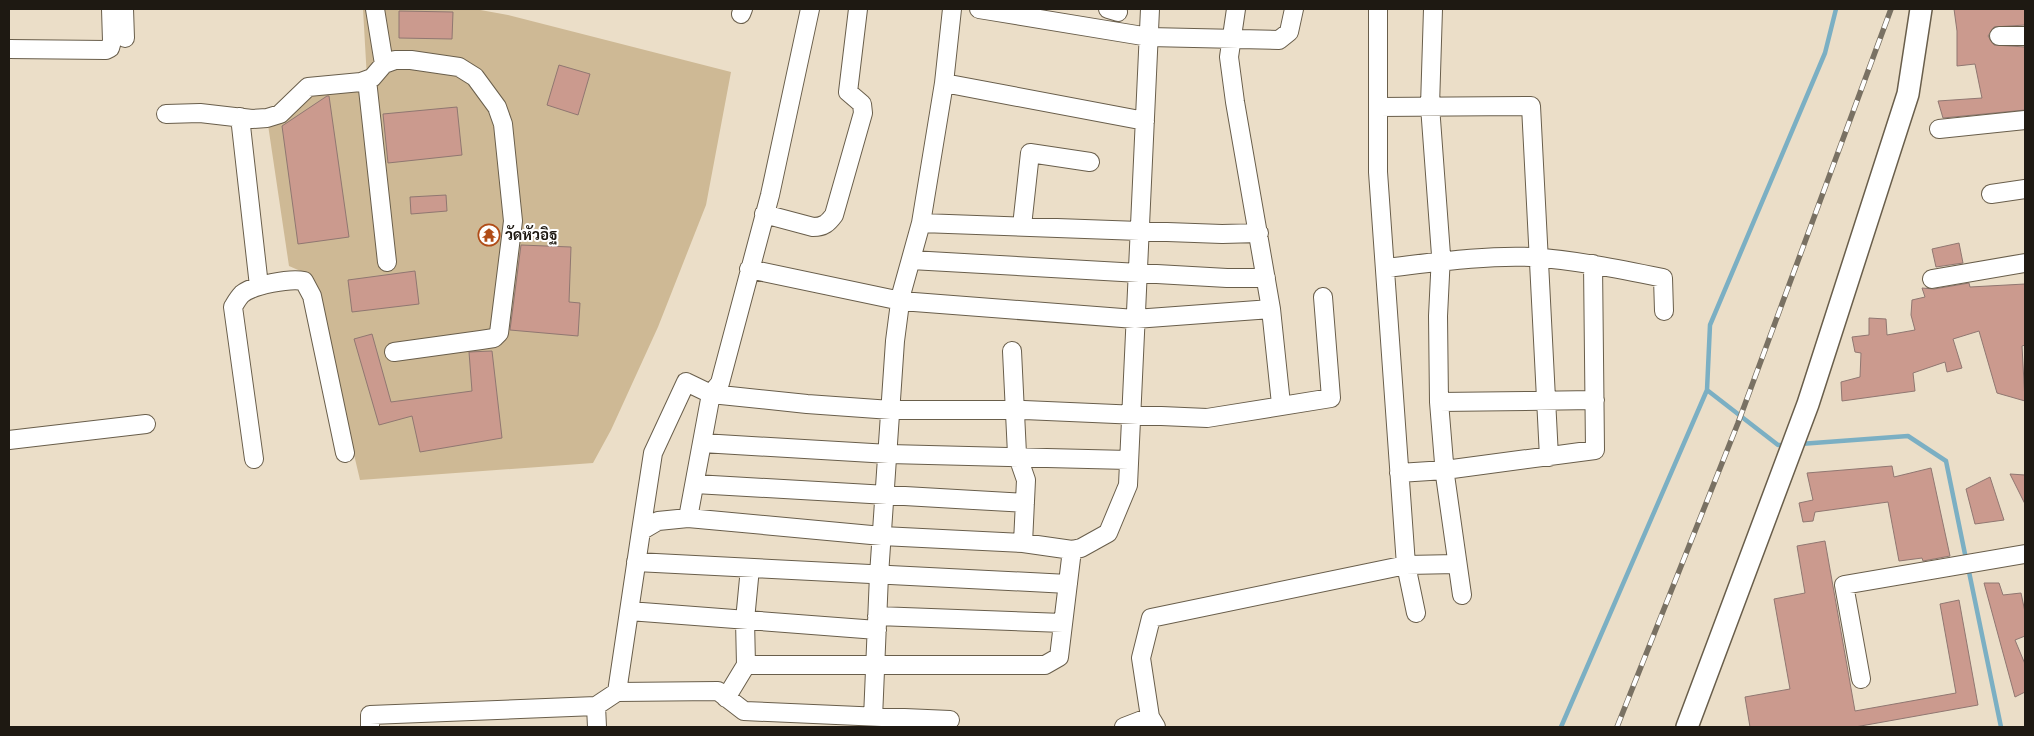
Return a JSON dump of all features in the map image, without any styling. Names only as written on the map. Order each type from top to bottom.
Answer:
[{"type":"main road","points":[[1687,727],[1777,493],[1808,404],[1908,94],[1921,9]]},
{"type":"street","points":[[9,49],[106,50],[110,48],[112,42],[111,9]]},
{"type":"street","points":[[124,9],[125,38]]},
{"type":"street","points":[[375,9],[384,64]]},
{"type":"street","points":[[688,518],[711,394],[720,383],[764,214],[810,9]]},
{"type":"street","points":[[764,214],[813,227],[821,227],[828,223],[834,215],[863,112],[862,104],[848,92],[858,9]]},
{"type":"street","points":[[873,718],[879,575],[889,454],[895,341],[901,301],[921,223],[944,83],[952,9]]},
{"type":"street","points":[[979,9],[1148,37],[1279,40],[1289,32],[1294,9]]},
{"type":"street","points":[[641,531],[658,521],[688,518],[882,536],[1023,543],[1072,550],[1081,548],[1108,533],[1128,485],[1150,9]]},
{"type":"street","points":[[1236,9],[1230,57],[1235,102],[1271,308],[1281,404]]},
{"type":"street","points":[[1378,9],[1378,172],[1406,565],[1416,613]]},
{"type":"street","points":[[1433,9],[1430,106],[1441,261],[1438,316],[1440,402],[1445,470],[1462,595]]},
{"type":"street","points":[[1999,36],[2025,36]]},
{"type":"street","points":[[166,114],[200,112],[252,119],[280,114],[308,87],[367,80],[372,78],[384,64],[395,60],[411,60],[459,67],[475,77],[497,107],[503,124],[513,221],[499,333],[494,338],[394,352]]},
{"type":"street","points":[[367,80],[387,262]]},
{"type":"street","points":[[944,83],[1145,121]]},
{"type":"street","points":[[1378,107],[1531,106],[1549,457]]},
{"type":"street","points":[[240,117],[259,286]]},
{"type":"street","points":[[1939,129],[2025,120]]},
{"type":"street","points":[[1022,226],[1030,153],[1090,162]]},
{"type":"street","points":[[1990,194],[2025,189]]},
{"type":"street","points":[[921,223],[1222,234],[1259,233]]},
{"type":"street","points":[[1385,268],[1441,261],[1538,258],[1593,264],[1663,278],[1664,311]]},
{"type":"street","points":[[911,260],[1137,273],[1266,278]]},
{"type":"street","points":[[1399,473],[1445,470],[1595,450],[1593,264]]},
{"type":"street","points":[[1932,279],[2025,264]]},
{"type":"street","points":[[749,269],[901,301],[1135,318],[1271,308]]},
{"type":"street","points":[[254,459],[233,307],[243,293],[259,286],[298,280],[304,281],[308,286],[345,452]]},
{"type":"street","points":[[617,692],[653,453],[686,382],[711,394],[891,410],[1014,410],[1207,418],[1281,404],[1331,398],[1323,297]]},
{"type":"street","points":[[1012,352],[1018,459],[1026,480],[1023,543]]},
{"type":"street","points":[[1440,402],[1545,399],[1595,400]]},
{"type":"street","points":[[9,440],[146,424]]},
{"type":"street","points":[[702,443],[889,454],[1018,459],[1129,460]]},
{"type":"street","points":[[695,484],[1025,503]]},
{"type":"street","points":[[746,665],[1045,665],[1059,657],[1072,550]]},
{"type":"street","points":[[1861,679],[1844,585],[2025,554]]},
{"type":"street","points":[[636,562],[1068,584]]},
{"type":"street","points":[[1124,727],[1153,722],[1141,658],[1151,618],[1406,565],[1457,564]]},
{"type":"street","points":[[726,698],[746,665],[744,620],[750,568]]},
{"type":"street","points":[[629,611],[744,620],[877,623],[1063,623]]},
{"type":"street","points":[[370,727],[370,715],[596,706],[617,692],[718,691],[744,711],[950,720]]},
{"type":"street","points":[[596,706],[597,727]]},
{"type":"shaded area","name":"วัดหัวอิฐ","points":[[363,9],[475,9],[508,15],[731,72],[706,205],[658,327],[611,430],[593,463],[360,480],[312,276],[289,266],[267,118],[315,85],[367,79]]},
{"type":"building","points":[[1954,9],[2025,9],[2025,25],[1994,27],[1988,36],[1994,45],[2025,47],[2025,110],[1943,118],[1938,101],[1982,98],[1975,64],[1957,66],[1957,31]]},
{"type":"building","points":[[399,11],[453,12],[452,39],[399,38]]},
{"type":"building","points":[[559,65],[590,74],[578,115],[547,105]]},
{"type":"building","points":[[329,96],[349,237],[298,244],[282,126]]},
{"type":"building","points":[[457,107],[462,155],[388,163],[383,114]]},
{"type":"building","points":[[446,195],[447,211],[411,214],[410,197]]},
{"type":"building","points":[[1959,243],[1963,263],[1936,267],[1932,249]]},
{"type":"building","points":[[521,245],[571,247],[569,302],[580,303],[578,336],[510,330]]},
{"type":"building","points":[[415,271],[419,304],[352,312],[348,280]]},
{"type":"building","points":[[1969,283],[1970,287],[2025,284],[2025,345],[2022,346],[2025,401],[1997,393],[1979,331],[1953,339],[1962,368],[1947,372],[1945,362],[1913,373],[1915,391],[1842,401],[1841,382],[1860,377],[1861,353],[1855,352],[1852,337],[1869,335],[1869,318],[1886,319],[1887,335],[1915,330],[1911,315],[1912,300],[1925,297],[1922,288],[1934,289]]},
{"type":"building","points":[[372,334],[391,402],[472,391],[469,352],[492,351],[502,438],[420,452],[412,416],[379,425],[354,339]]},
{"type":"building","points":[[1892,466],[1894,477],[1931,468],[1950,556],[1923,561],[1922,558],[1899,561],[1888,502],[1815,512],[1813,521],[1803,522],[1799,503],[1813,500],[1807,473]]},
{"type":"building","points":[[2010,474],[2025,475],[2025,504]]},
{"type":"building","points":[[1990,477],[2004,520],[1975,524],[1966,489]]},
{"type":"building","points":[[1825,541],[1855,711],[1956,693],[1940,604],[1959,600],[1978,705],[1855,727],[1750,727],[1745,697],[1790,689],[1774,599],[1805,593],[1797,546]]},
{"type":"building","points":[[1984,583],[1999,583],[2003,595],[2021,593],[2025,612],[2025,636],[2015,640],[2025,664],[2025,692],[2015,697]]},
{"type":"waterway","points":[[1561,727],[1707,390],[1710,325],[1825,53],[1836,9]]},
{"type":"waterway","points":[[1707,390],[1778,445],[1787,445]]},
{"type":"waterway","points":[[1800,444],[1908,436],[1946,461],[1966,559]]},
{"type":"waterway","points":[[1968,567],[2001,727]]},
{"type":"railway","points":[[1617,727],[1738,423],[1891,9]]},
{"type":"place","name":"วัดหัวอิฐ","points":[[489,235]]}]
